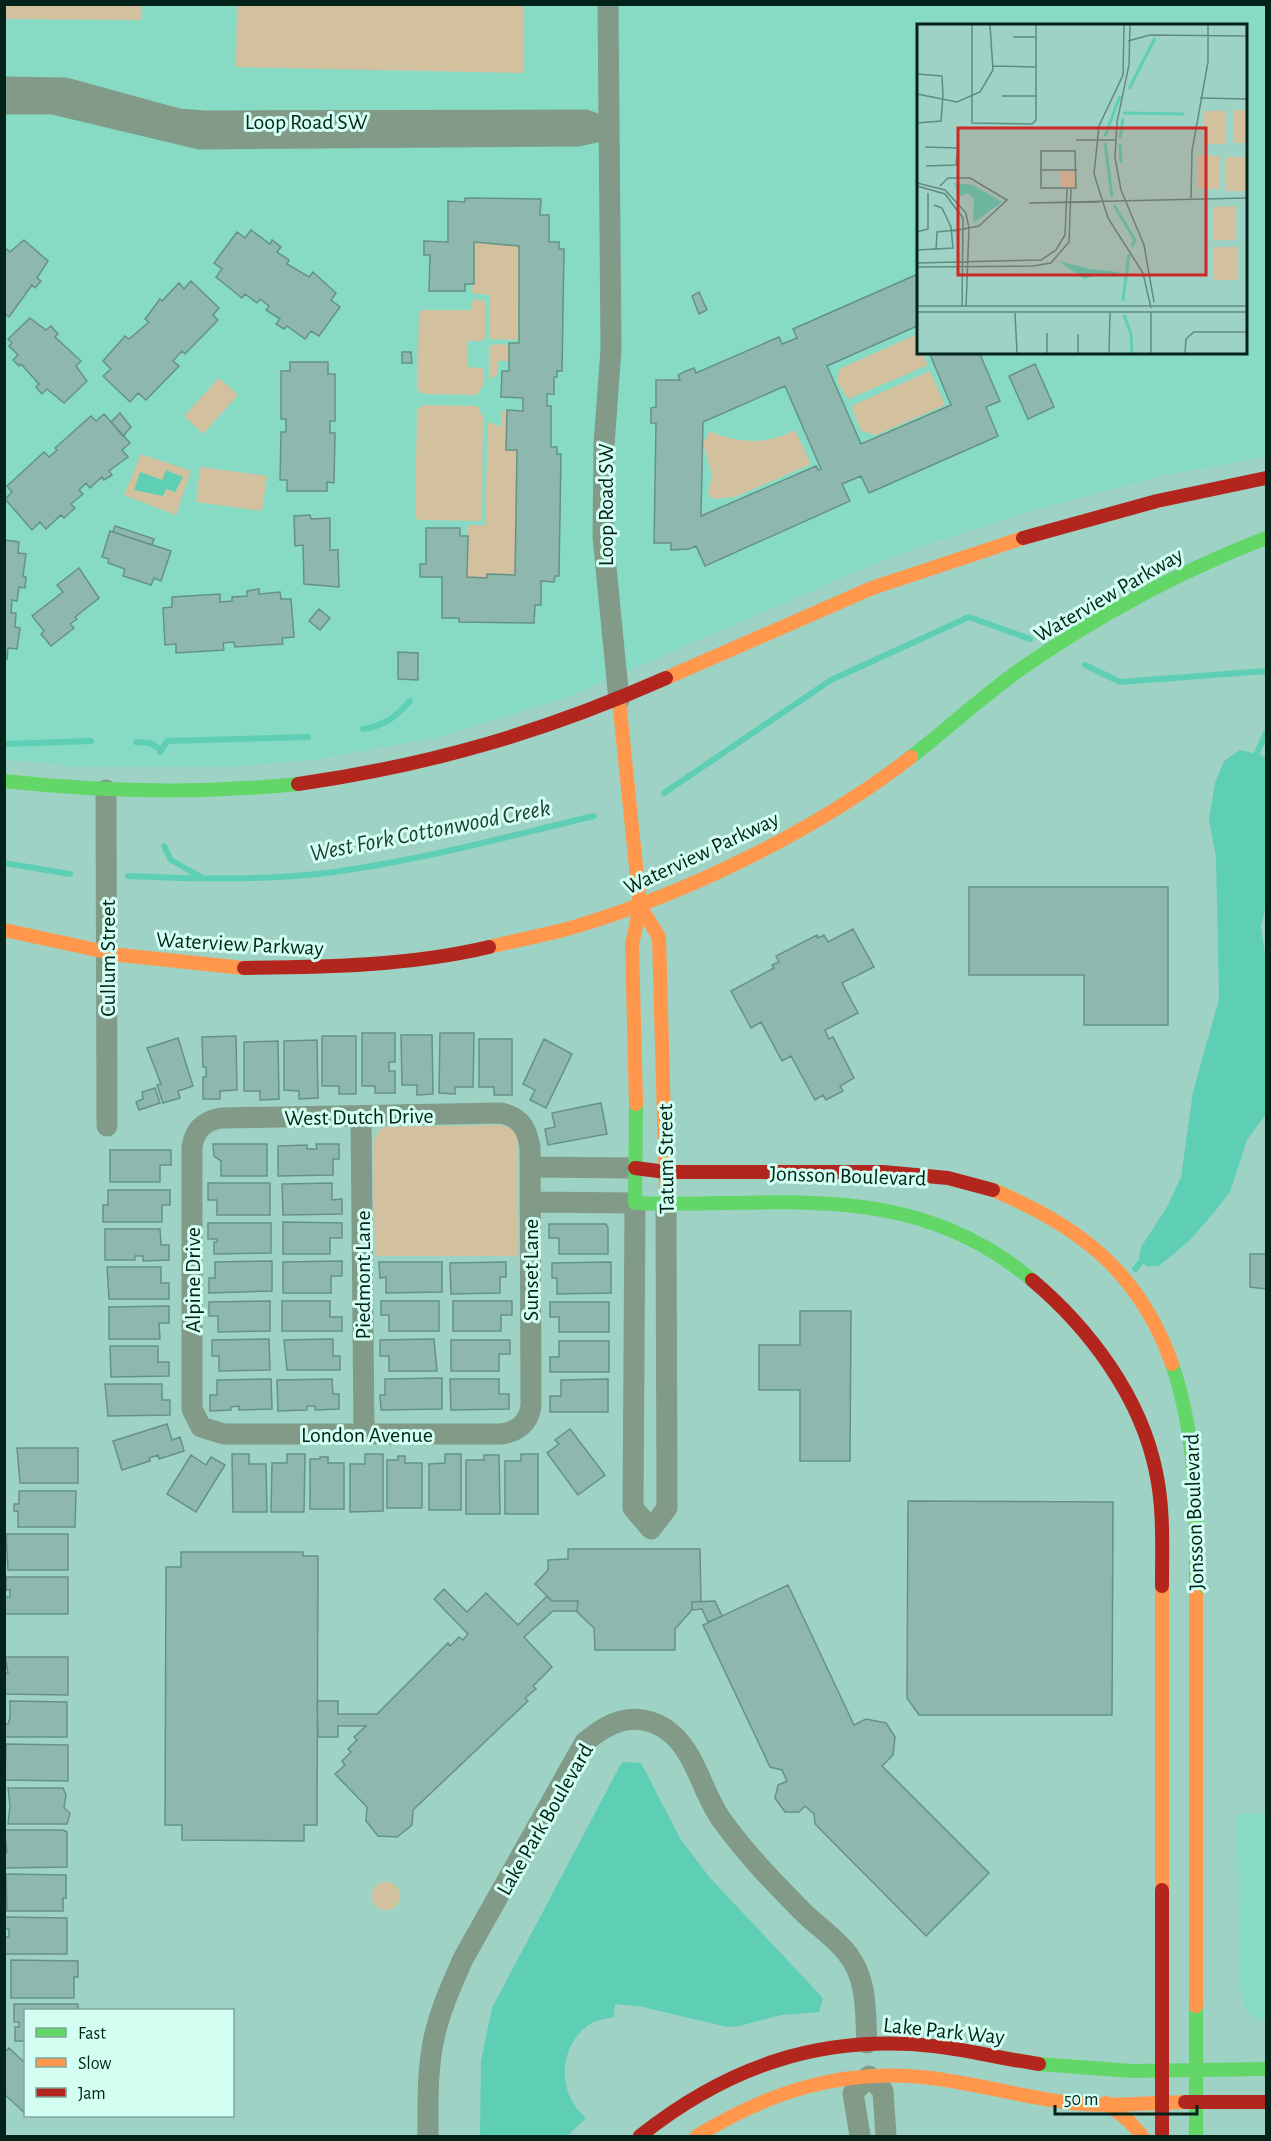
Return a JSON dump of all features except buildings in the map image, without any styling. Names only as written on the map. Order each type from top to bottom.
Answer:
[{"type":"street","points":[[608,4],[609,129]]},
{"type":"street","name":"Loop Road SW","points":[[4,87],[65,88],[178,119],[205,121],[586,120],[609,129]]},
{"type":"street","name":"Loop Road SW","points":[[4,104],[53,104],[200,140],[578,136],[609,129]]},
{"type":"street","name":"Loop Road SW","points":[[609,129],[610,350],[604,445],[603,537],[619,699]]},
{"type":"street","points":[[4,781],[106,790],[202,791],[350,776],[469,752],[534,732],[619,699],[801,617],[961,556],[1154,501],[1266,478]]},
{"type":"street","name":"Waterview Parkway","points":[[4,930],[107,954],[215,967],[297,969],[398,963],[527,939],[640,906],[669,895],[787,837],[894,770],[995,688],[1066,639],[1162,585],[1266,538]]},
{"type":"street","name":"Tatum Street","points":[[619,699],[640,906],[632,945],[636,1054],[633,1508],[651,1529],[667,1508],[666,1172],[659,937],[640,906]]},
{"type":"street","name":"Cullum Street","points":[[106,790],[107,1126]]},
{"type":"street","name":"West Dutch Drive","points":[[200,1128],[221,1118],[501,1113],[520,1121]]},
{"type":"street","name":"Piedmont Lane","points":[[361,1116],[364,1433]]},
{"type":"street","name":"Sunset Lane","points":[[520,1121],[528,1139],[530,1167],[531,1406],[526,1421]]},
{"type":"street","name":"Alpine Drive","points":[[200,1128],[194,1136],[192,1148],[192,1409],[196,1421],[205,1430]]},
{"type":"street","name":"Jonsson Boulevard","points":[[530,1167],[636,1168],[666,1172],[844,1171],[917,1174],[985,1186],[1013,1197],[1064,1226],[1106,1256],[1146,1306],[1165,1339],[1187,1411],[1194,1448],[1178,1492],[1162,2136]]},
{"type":"street","name":"Jonsson Boulevard","points":[[530,1202],[666,1205],[830,1203],[883,1208],[953,1231],[988,1249],[1027,1274],[1055,1298],[1101,1351],[1141,1425],[1154,1464],[1178,1492],[1196,2069],[1196,2136]]},
{"type":"street","points":[[634,1419],[667,1418]]},
{"type":"street","name":"London Avenue","points":[[205,1430],[224,1434],[501,1434],[511,1433],[526,1421]]},
{"type":"street","name":"Lake Park Boulevard","points":[[428,2136],[429,2073],[434,2038],[447,1996],[463,1959],[585,1742],[604,1726],[626,1719],[644,1721],[663,1727],[678,1739],[689,1755],[708,1799],[735,1836],[771,1879],[850,1956],[864,1985],[868,2060]]},
{"type":"street","name":"Lake Park Way","points":[[697,2136],[731,2115],[780,2093],[813,2084],[868,2060],[932,2046],[984,2052],[1051,2066],[1266,2070]]},
{"type":"street","name":"Lake Park Way","points":[[640,2136],[666,2114],[699,2092],[734,2074],[809,2050],[868,2060],[922,2077],[1072,2103],[1266,2102]]},
{"type":"street","points":[[860,2136],[853,2093],[868,2060]]},
{"type":"street","points":[[868,2060],[883,2091],[886,2136]]},
{"type":"street","points":[[1106,2103],[1129,2121],[1142,2136]]},
{"type":"shaded area","points":[[5,4],[142,5],[142,20],[5,19]]},
{"type":"shaded area","points":[[5,5],[1266,5],[1266,457],[1165,475],[1042,508],[933,542],[874,564],[568,697],[435,738],[312,760],[235,767],[77,767],[5,759]]},
{"type":"shaded area","points":[[237,5],[524,5],[523,73],[236,67]]},
{"type":"shaded area","points":[[474,242],[519,246],[518,340],[490,339],[490,295],[472,293]]},
{"type":"shaded area","points":[[473,299],[486,301],[485,337],[482,341],[468,341],[467,367],[482,368],[484,383],[477,395],[424,394],[417,390],[419,312],[422,310],[471,310]]},
{"type":"shaded area","points":[[915,335],[917,354],[922,354],[928,365],[848,399],[837,382],[839,369]]},
{"type":"shaded area","points":[[494,344],[509,345],[509,361],[498,361],[498,375],[489,379],[489,347]]},
{"type":"shaded area","points":[[930,371],[945,405],[876,435],[861,431],[851,406]]},
{"type":"shaded area","points":[[219,378],[238,395],[203,434],[184,416]]},
{"type":"shaded area","points":[[424,405],[477,406],[483,417],[482,521],[418,520],[415,517],[417,409]]},
{"type":"shaded area","points":[[507,410],[506,450],[517,450],[515,575],[487,574],[487,578],[467,577],[467,525],[485,525],[488,422],[502,427],[502,411]]},
{"type":"shaded area","points":[[795,430],[811,464],[735,497],[712,499],[708,493],[712,475],[703,443],[710,431],[731,438],[752,441],[774,438]]},
{"type":"shaded area","points":[[141,454],[191,471],[176,515],[124,495]]},
{"type":"shaded area","points":[[200,467],[267,476],[262,511],[196,502]]},
{"type":"shaded area","points":[[166,470],[183,477],[175,492],[166,489],[163,496],[134,490],[140,472],[162,480]]},
{"type":"shaded area","points":[[1240,750],[1262,755],[1266,760],[1266,904],[1261,927],[1266,961],[1266,1114],[1247,1140],[1230,1192],[1216,1210],[1190,1240],[1159,1266],[1146,1266],[1139,1257],[1141,1247],[1167,1207],[1181,1177],[1193,1092],[1219,999],[1216,857],[1209,819],[1215,783],[1224,761]]},
{"type":"shaded area","points":[[501,1125],[513,1130],[518,1140],[518,1256],[375,1256],[373,1140],[382,1127]]},
{"type":"shaded area","points":[[622,1762],[641,1763],[681,1840],[711,1879],[823,1998],[819,2012],[781,2015],[727,2027],[643,2007],[615,2004],[614,2017],[587,2026],[577,2036],[566,2059],[566,2084],[570,2097],[586,2118],[567,2136],[480,2136],[481,2061],[492,2008]]},
{"type":"shaded area","points":[[1266,1813],[1266,2022],[1257,2020],[1245,2010],[1239,1981],[1238,1814]]},
{"type":"shaded area","points":[[386,1882],[396,1886],[400,1896],[396,1906],[386,1910],[376,1906],[372,1896],[376,1886]]},
{"type":"waterway","name":"West Fork Cottonwood Creek","points":[[664,793],[831,680],[969,617],[1030,639]]},
{"type":"waterway","name":"West Fork Cottonwood Creek","points":[[1085,665],[1120,682],[1266,671]]},
{"type":"waterway","points":[[363,729],[389,720],[410,701]]},
{"type":"waterway","points":[[1254,760],[1266,733]]},
{"type":"waterway","points":[[160,752],[167,741],[308,737]]},
{"type":"waterway","points":[[4,744],[91,741]]},
{"type":"waterway","points":[[136,742],[150,743],[160,749]]},
{"type":"waterway","name":"West Fork Cottonwood Creek","points":[[128,876],[257,878],[334,872],[433,854],[594,816]]},
{"type":"waterway","points":[[164,846],[171,860],[201,877]]},
{"type":"waterway","name":"West Fork Cottonwood Creek","points":[[4,863],[70,874]]},
{"type":"waterway","points":[[1135,1269],[1146,1256]]},
{"type":"traffic: fast","points":[[911,757],[1004,681],[1077,632],[1169,581],[1266,538]]},
{"type":"traffic: fast","points":[[4,781],[78,788],[151,790],[224,789],[298,784]]},
{"type":"traffic: fast","points":[[636,1104],[635,1203],[792,1202],[842,1205],[891,1212],[939,1225],[986,1247],[1032,1280]]},
{"type":"traffic: fast","points":[[1172,1364],[1187,1421],[1191,1450],[1195,1508],[1196,1596]]},
{"type":"traffic: fast","points":[[1196,2006],[1196,2136]]},
{"type":"traffic: fast","points":[[1039,2064],[1131,2071],[1266,2069]]},
{"type":"traffic: slow","points":[[666,678],[872,588],[1023,538]]},
{"type":"traffic: slow","points":[[619,700],[640,906],[632,945],[636,1104]]},
{"type":"traffic: slow","points":[[489,947],[574,927],[617,913],[706,878],[750,857],[835,810],[911,757]]},
{"type":"traffic: slow","points":[[640,906],[659,937],[666,1191]]},
{"type":"traffic: slow","points":[[4,930],[120,955],[244,968]]},
{"type":"traffic: slow","points":[[993,1190],[1053,1220],[1103,1256],[1143,1303],[1159,1332],[1172,1364]]},
{"type":"traffic: slow","points":[[1162,1586],[1162,1890]]},
{"type":"traffic: slow","points":[[1196,1596],[1196,2006]]},
{"type":"traffic: slow","points":[[697,2136],[777,2096],[805,2087],[862,2077],[891,2075],[922,2077],[1071,2103],[1113,2105],[1185,2102]]},
{"type":"traffic: slow","points":[[1106,2103],[1129,2121],[1142,2136]]},
{"type":"traffic: jam","points":[[1023,538],[1157,501],[1266,478]]},
{"type":"traffic: jam","points":[[298,784],[394,767],[486,744],[576,715],[666,678]]},
{"type":"traffic: jam","points":[[244,968],[398,962],[489,947]]},
{"type":"traffic: jam","points":[[635,1168],[666,1172],[883,1172],[948,1178],[993,1190]]},
{"type":"traffic: jam","points":[[1032,1280],[1053,1299],[1092,1342],[1110,1366],[1138,1417],[1149,1444],[1159,1486],[1162,1586]]},
{"type":"traffic: jam","points":[[1162,1890],[1162,2136]]},
{"type":"traffic: jam","points":[[640,2136],[707,2091],[778,2060],[815,2051],[853,2045],[934,2046],[1039,2064]]},
{"type":"traffic: jam","points":[[1185,2102],[1266,2102]]}]
